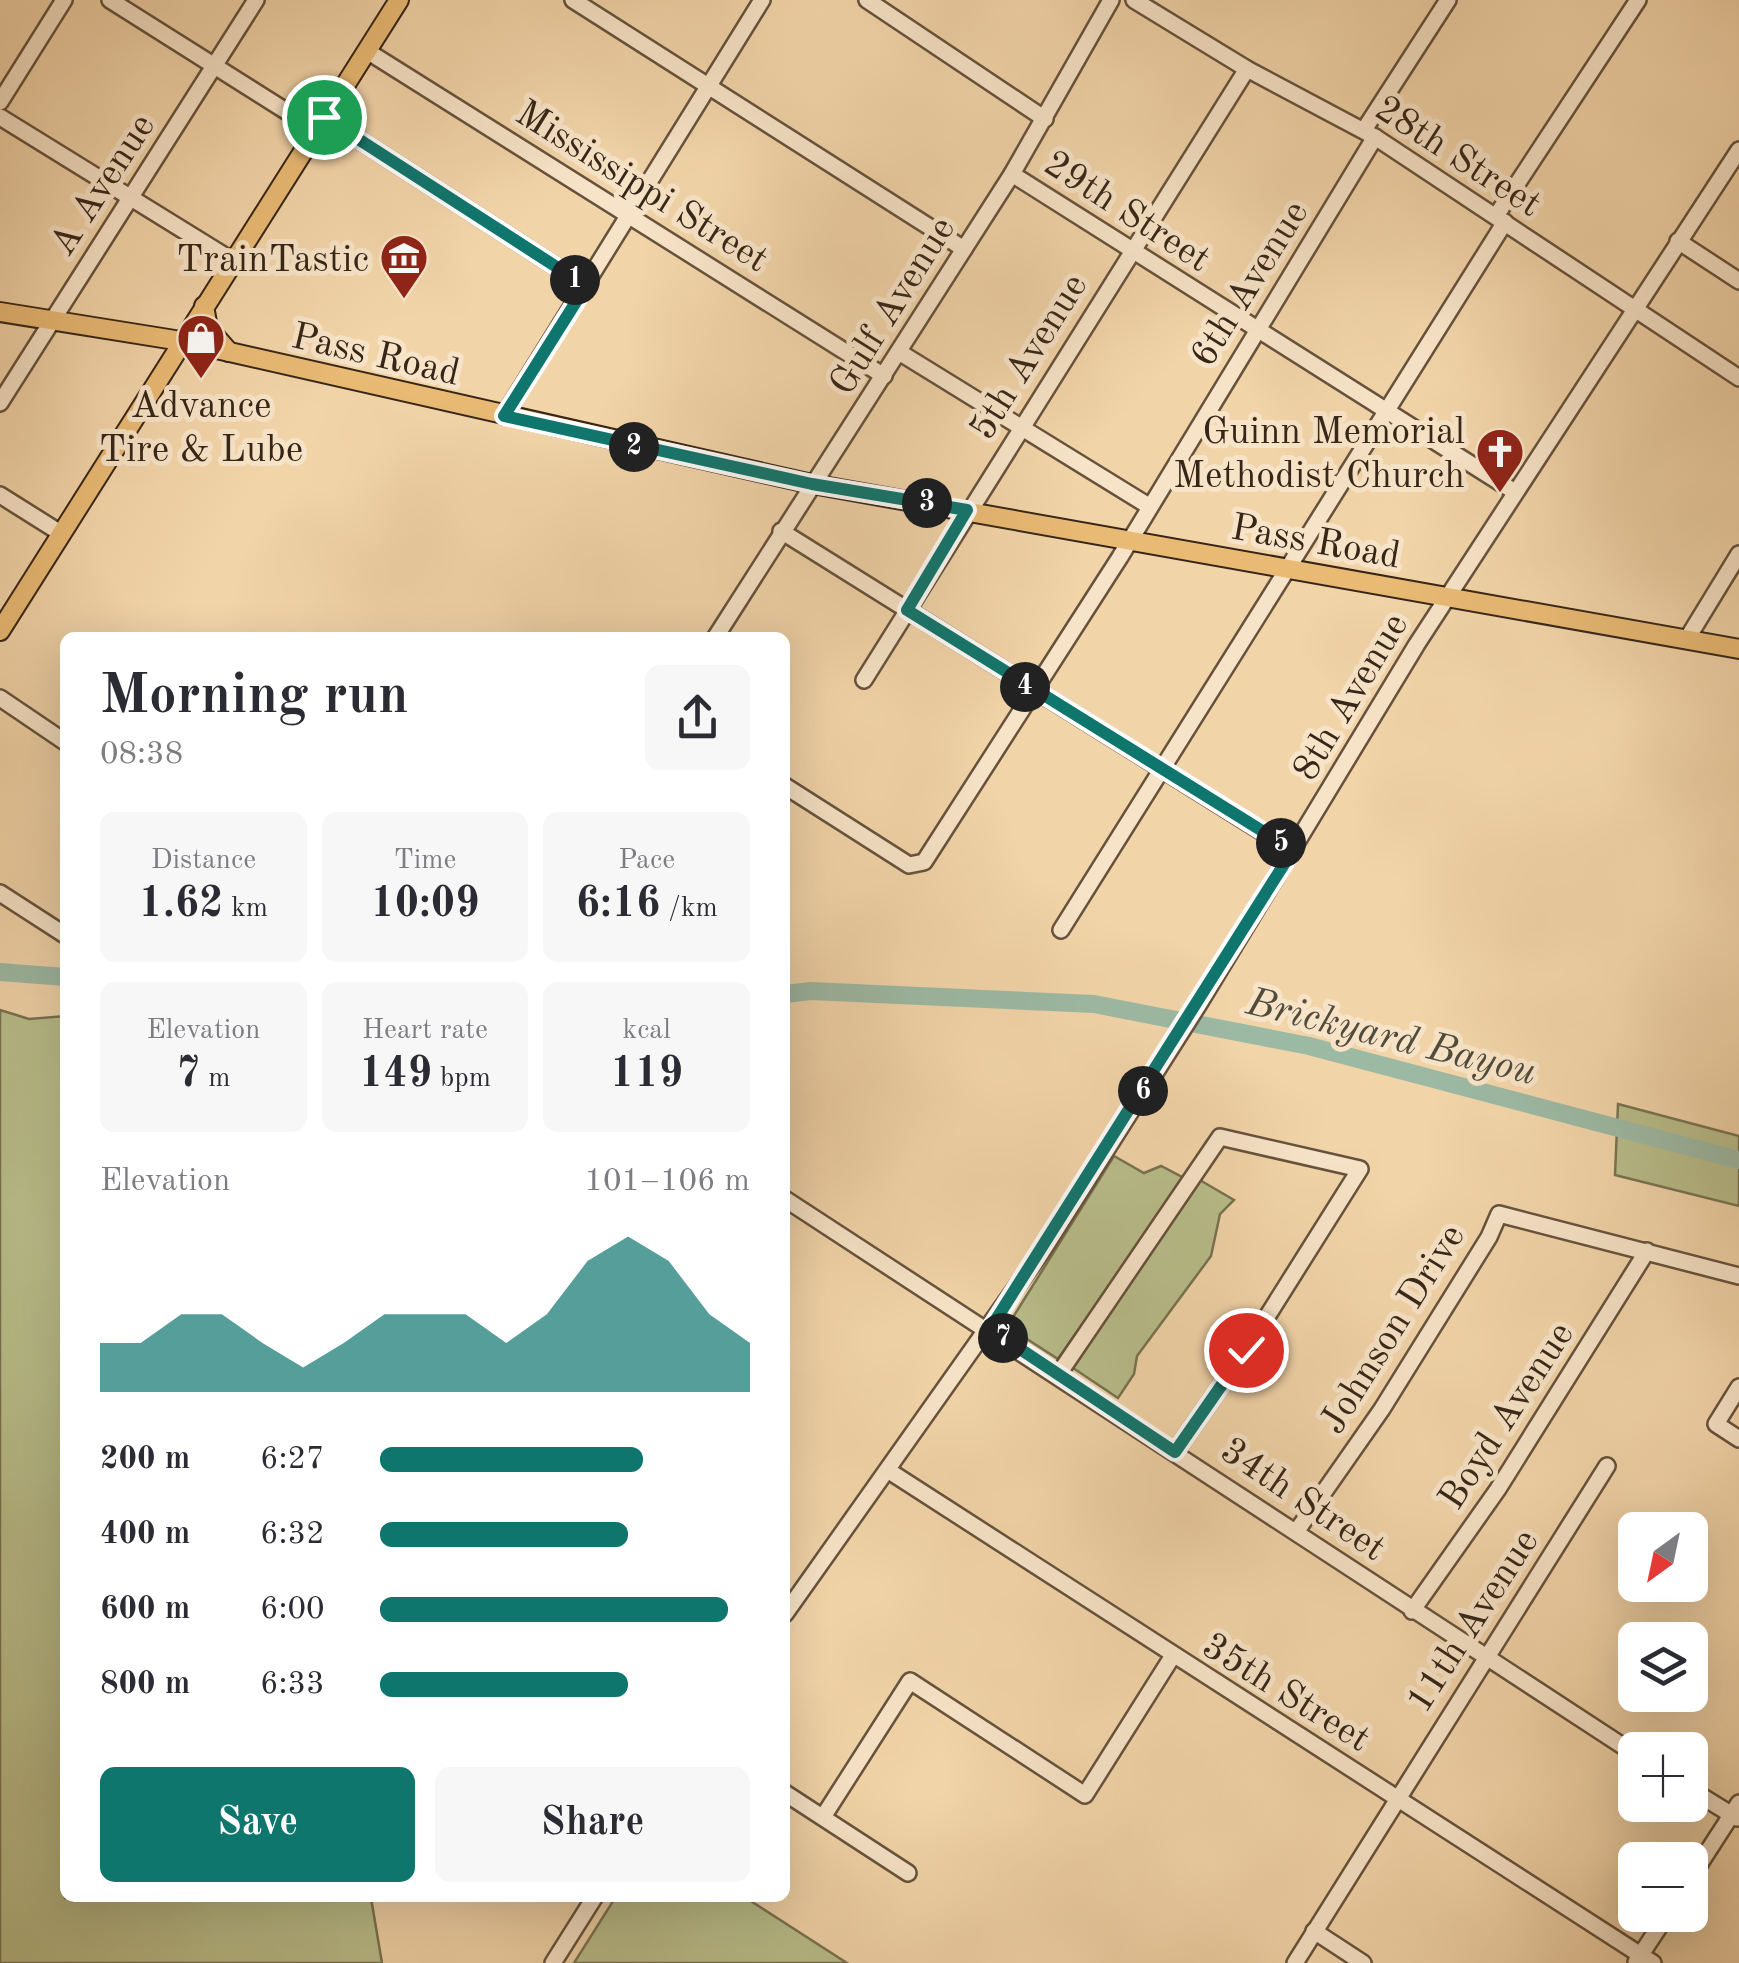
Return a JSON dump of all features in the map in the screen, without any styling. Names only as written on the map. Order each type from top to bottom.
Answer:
[{"type":"main road","points":[[0,631],[399,0]]},
{"type":"main road","points":[[204,306],[208,328],[229,352]]},
{"type":"main road","name":"Pass Road","points":[[0,312],[180,341],[812,484],[1739,648]]},
{"type":"street","points":[[0,102],[64,0]]},
{"type":"street","points":[[110,0],[215,67],[320,124],[586,286]]},
{"type":"street","name":"A Avenue","points":[[0,403],[256,0]]},
{"type":"street","points":[[573,0],[964,249]]},
{"type":"street","points":[[504,416],[762,0]]},
{"type":"street","points":[[866,0],[1045,119]]},
{"type":"street","name":"Gulf Avenue","points":[[719,632],[1012,174],[1112,0]]},
{"type":"street","name":"28th Street","points":[[1134,0],[1246,69],[1370,134],[1739,378]]},
{"type":"street","points":[[1370,134],[1448,0]]},
{"type":"street","points":[[1061,930],[1386,413],[1500,219],[1638,0]]},
{"type":"street","name":"Mississippi Street","points":[[367,50],[884,376]]},
{"type":"street","name":"5th Avenue","points":[[864,680],[1246,69]]},
{"type":"street","points":[[0,117],[232,261]]},
{"type":"street","name":"6th Avenue","points":[[790,789],[918,867],[1129,540],[1257,331],[1370,134]]},
{"type":"street","name":"8th Avenue","points":[[790,1607],[990,1329],[1199,1004],[1514,492],[1739,150]]},
{"type":"street","name":"29th Street","points":[[1012,174],[1514,492]]},
{"type":"street","points":[[1678,242],[1739,281]]},
{"type":"street","points":[[898,352],[1147,505]]},
{"type":"street","points":[[0,495],[62,534]]},
{"type":"street","points":[[781,531],[1293,850]]},
{"type":"street","points":[[1687,638],[1739,554]]},
{"type":"street","points":[[0,698],[60,739]]},
{"type":"street","points":[[0,893],[60,933]]},
{"type":"street","points":[[1058,1375],[1220,1137],[1360,1169],[1246,1350],[1175,1452]]},
{"type":"street","name":"34th Street","points":[[790,1202],[990,1329],[1485,1660],[1618,1743]]},
{"type":"street","name":"Johnson Drive","points":[[1296,1532],[1382,1409],[1489,1238],[1499,1214],[1739,1276]]},
{"type":"street","name":"Boyd Avenue","points":[[1412,1611],[1498,1490],[1648,1251]]},
{"type":"street","points":[[1739,1387],[1716,1424],[1739,1439]]},
{"type":"street","name":"11th Avenue","points":[[1295,1963],[1395,1798],[1607,1466]]},
{"type":"street","name":"35th Street","points":[[889,1471],[1643,1960]]},
{"type":"street","points":[[823,1818],[910,1682],[1085,1795],[1172,1656]]},
{"type":"street","points":[[790,1796],[908,1873]]},
{"type":"street","points":[[1708,1797],[1736,1812],[1708,1853]]},
{"type":"street","points":[[554,1963],[592,1902]]},
{"type":"street","points":[[1314,1931],[1362,1963]]},
{"type":"street","points":[[1643,1960],[1658,1932]]},
{"type":"green space","points":[[0,1010],[29,1019],[60,1016],[60,1902],[372,1902],[382,1963],[0,1963]]},
{"type":"green space","points":[[1618,1104],[1739,1136],[1739,1206],[1615,1175]]},
{"type":"green space","points":[[1114,1156],[1144,1173],[1161,1166],[1184,1178],[1058,1359],[1013,1330],[1010,1322]]},
{"type":"green space","points":[[1198,1179],[1234,1200],[1220,1214],[1211,1256],[1137,1356],[1134,1374],[1118,1398],[1073,1368]]},
{"type":"green space","points":[[612,1902],[752,1902],[847,1963],[574,1963]]},
{"type":"waterway","name":"Brickyard Bayou","points":[[0,972],[60,977]]},
{"type":"waterway","name":"Brickyard Bayou","points":[[790,993],[811,991],[1094,1004],[1309,1046],[1739,1160]]},
{"type":"place","name":"TrainTastic","points":[[404,300]]},
{"type":"place","name":"Advance Tire & Lube","points":[[201,380]]},
{"type":"place","name":"Guinn Memorial Methodist Church","points":[[1500,494]]},
{"type":"route","points":[[324,117],[586,286],[504,416],[812,484],[967,510],[907,610],[1293,850],[990,1329],[1175,1452],[1246,1350]]}]
